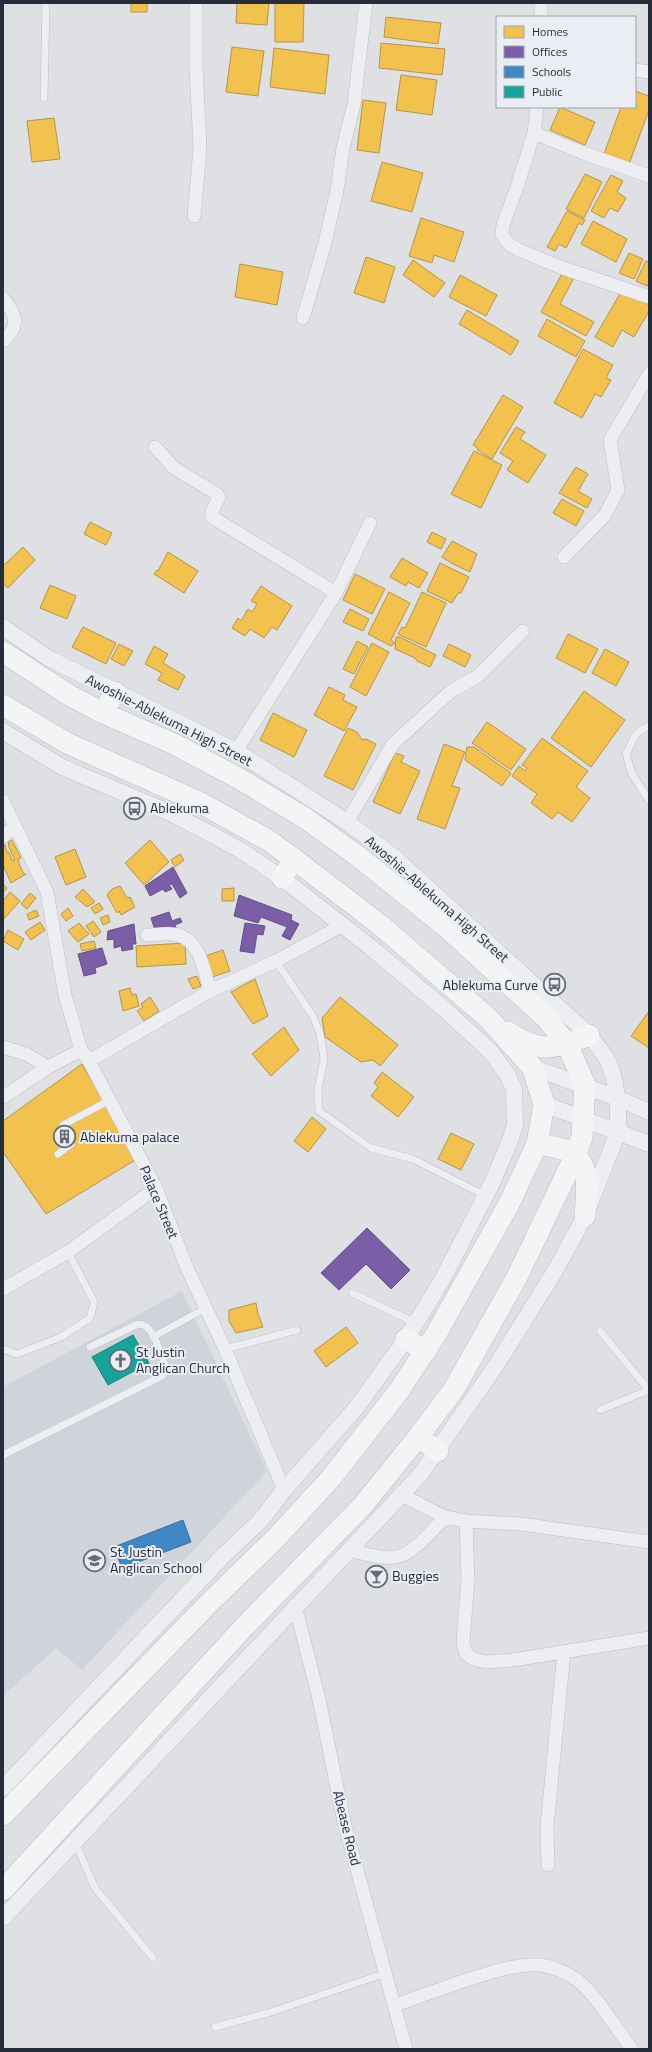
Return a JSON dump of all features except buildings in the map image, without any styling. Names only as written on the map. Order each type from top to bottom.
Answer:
[{"type":"main road","name":"Awoshie-Ablekuma High Street","points":[[3,652],[45,680],[103,713],[174,744],[234,775],[311,823],[359,857],[445,926],[546,1018],[568,1044],[585,1086]]},
{"type":"main road","points":[[103,713],[115,692]]},
{"type":"main road","points":[[3,705],[67,743],[199,802],[268,840],[294,859],[379,924],[488,1018],[532,1067],[544,1104],[537,1144],[509,1204],[426,1351],[398,1392],[331,1478],[276,1538],[210,1602],[3,1815]]},
{"type":"main road","points":[[282,878],[294,859]]},
{"type":"main road","points":[[488,1018],[531,1046],[543,1048],[568,1044],[589,1035]]},
{"type":"main road","points":[[3,1890],[243,1628],[364,1504],[418,1437],[454,1389],[512,1286],[575,1156],[582,1137],[585,1086]]},
{"type":"main road","points":[[537,1144],[567,1151],[575,1156],[582,1164],[586,1173],[585,1216]]},
{"type":"main road","points":[[411,1331],[426,1351]]},
{"type":"main road","points":[[418,1437],[438,1451]]},
{"type":"street","points":[[194,216],[200,140],[196,67],[196,3]]},
{"type":"street","points":[[303,318],[325,243],[337,190],[343,148],[354,104],[366,3]]},
{"type":"street","points":[[541,3],[541,16]]},
{"type":"street","points":[[636,70],[649,72]]},
{"type":"street","points":[[537,108],[534,133],[518,187],[503,225],[502,234],[505,239],[515,247],[553,264],[649,297]]},
{"type":"street","points":[[534,133],[586,154],[649,176]]},
{"type":"street","points":[[3,298],[14,313],[15,326],[11,335],[3,341]]},
{"type":"street","points":[[564,557],[605,515],[618,490],[610,440],[649,374]]},
{"type":"street","points":[[155,447],[174,468],[217,494],[219,497],[212,512],[212,517],[336,593]]},
{"type":"street","points":[[236,751],[336,593],[370,523]]},
{"type":"street","name":"Awoshie-Ablekuma High Street","points":[[3,627],[48,658],[236,751],[347,822],[400,862],[589,1035],[607,1060],[618,1098],[618,1132]]},
{"type":"street","points":[[347,822],[393,744],[451,692],[478,676],[522,631]]},
{"type":"street","points":[[3,731],[62,767],[168,812],[217,837],[240,850],[282,878],[343,925],[442,1007],[491,1052],[507,1074],[514,1089],[515,1118],[511,1138],[486,1196],[441,1282],[411,1331],[356,1408],[284,1490],[260,1521],[223,1556],[3,1788]]},
{"type":"street","name":"Palace Street","points":[[3,801],[47,892],[65,995],[81,1050],[89,1061],[156,1188],[187,1268],[225,1349],[284,1490]]},
{"type":"street","points":[[3,838],[15,826]]},
{"type":"street","points":[[89,1061],[210,991],[276,961],[343,925]]},
{"type":"street","points":[[147,935],[178,935],[189,942],[200,955],[210,991]]},
{"type":"street","points":[[3,1047],[26,1054],[48,1067]]},
{"type":"street","points":[[3,1097],[48,1067],[81,1050]]},
{"type":"street","points":[[532,1067],[618,1098],[649,1112]]},
{"type":"street","points":[[544,1104],[649,1144]]},
{"type":"street","points":[[3,1918],[244,1663],[295,1605],[402,1495],[438,1451],[497,1364],[555,1271],[585,1216],[618,1132]]},
{"type":"street","points":[[3,1289],[68,1252],[156,1188]]},
{"type":"street","points":[[402,1495],[445,1517],[466,1521],[521,1524],[649,1542]]},
{"type":"street","points":[[348,1550],[390,1557],[396,1557],[408,1553],[445,1517]]},
{"type":"street","points":[[466,1521],[468,1566],[463,1642],[465,1652],[473,1659],[486,1662],[564,1652],[649,1638]]},
{"type":"street","name":"Abease Road","points":[[295,1605],[319,1699],[344,1822],[406,2049]]},
{"type":"street","points":[[548,1865],[547,1826],[564,1652]]},
{"type":"street","points":[[395,2005],[494,1972],[540,1965],[560,1971],[578,1981],[595,2000],[632,2049]]},
{"type":"lane","points":[[44,98],[46,3]]},
{"type":"lane","points":[[649,725],[636,734],[626,754],[632,774],[649,800]]},
{"type":"lane","points":[[276,961],[313,1016],[320,1034],[324,1059],[318,1089],[319,1111],[371,1148],[413,1159],[486,1196]]},
{"type":"lane","points":[[58,1154],[71,1144],[63,1125],[110,1100]]},
{"type":"lane","points":[[3,1349],[17,1354],[61,1337],[90,1318],[94,1302],[68,1252]]},
{"type":"lane","points":[[352,1293],[411,1331]]},
{"type":"lane","points":[[153,1337],[206,1308]]},
{"type":"lane","points":[[3,1455],[162,1376],[165,1370],[165,1366],[153,1337],[147,1327],[143,1324],[138,1324],[90,1347]]},
{"type":"lane","points":[[225,1349],[297,1330]]},
{"type":"lane","points":[[600,1331],[649,1390],[600,1410]]},
{"type":"lane","points":[[75,1842],[95,1888],[153,1958]]},
{"type":"lane","points":[[215,2027],[268,2013],[386,1973]]},
{"type":"shaded area","name":"St. Justin Anglican School","points":[[182,1291],[267,1471],[82,1670],[56,1648],[3,1696],[3,1387]]},
{"type":"place","name":"Ablekuma","points":[[134,808]]},
{"type":"place","name":"Ablekuma Curve","points":[[554,985]]},
{"type":"place","name":"Ablekuma palace","points":[[64,1137]]},
{"type":"place","name":"St Justin Anglican Church","points":[[120,1360]]},
{"type":"place","name":"St. Justin Anglican School","points":[[94,1560]]},
{"type":"place","name":"Buggies","points":[[376,1576]]}]
